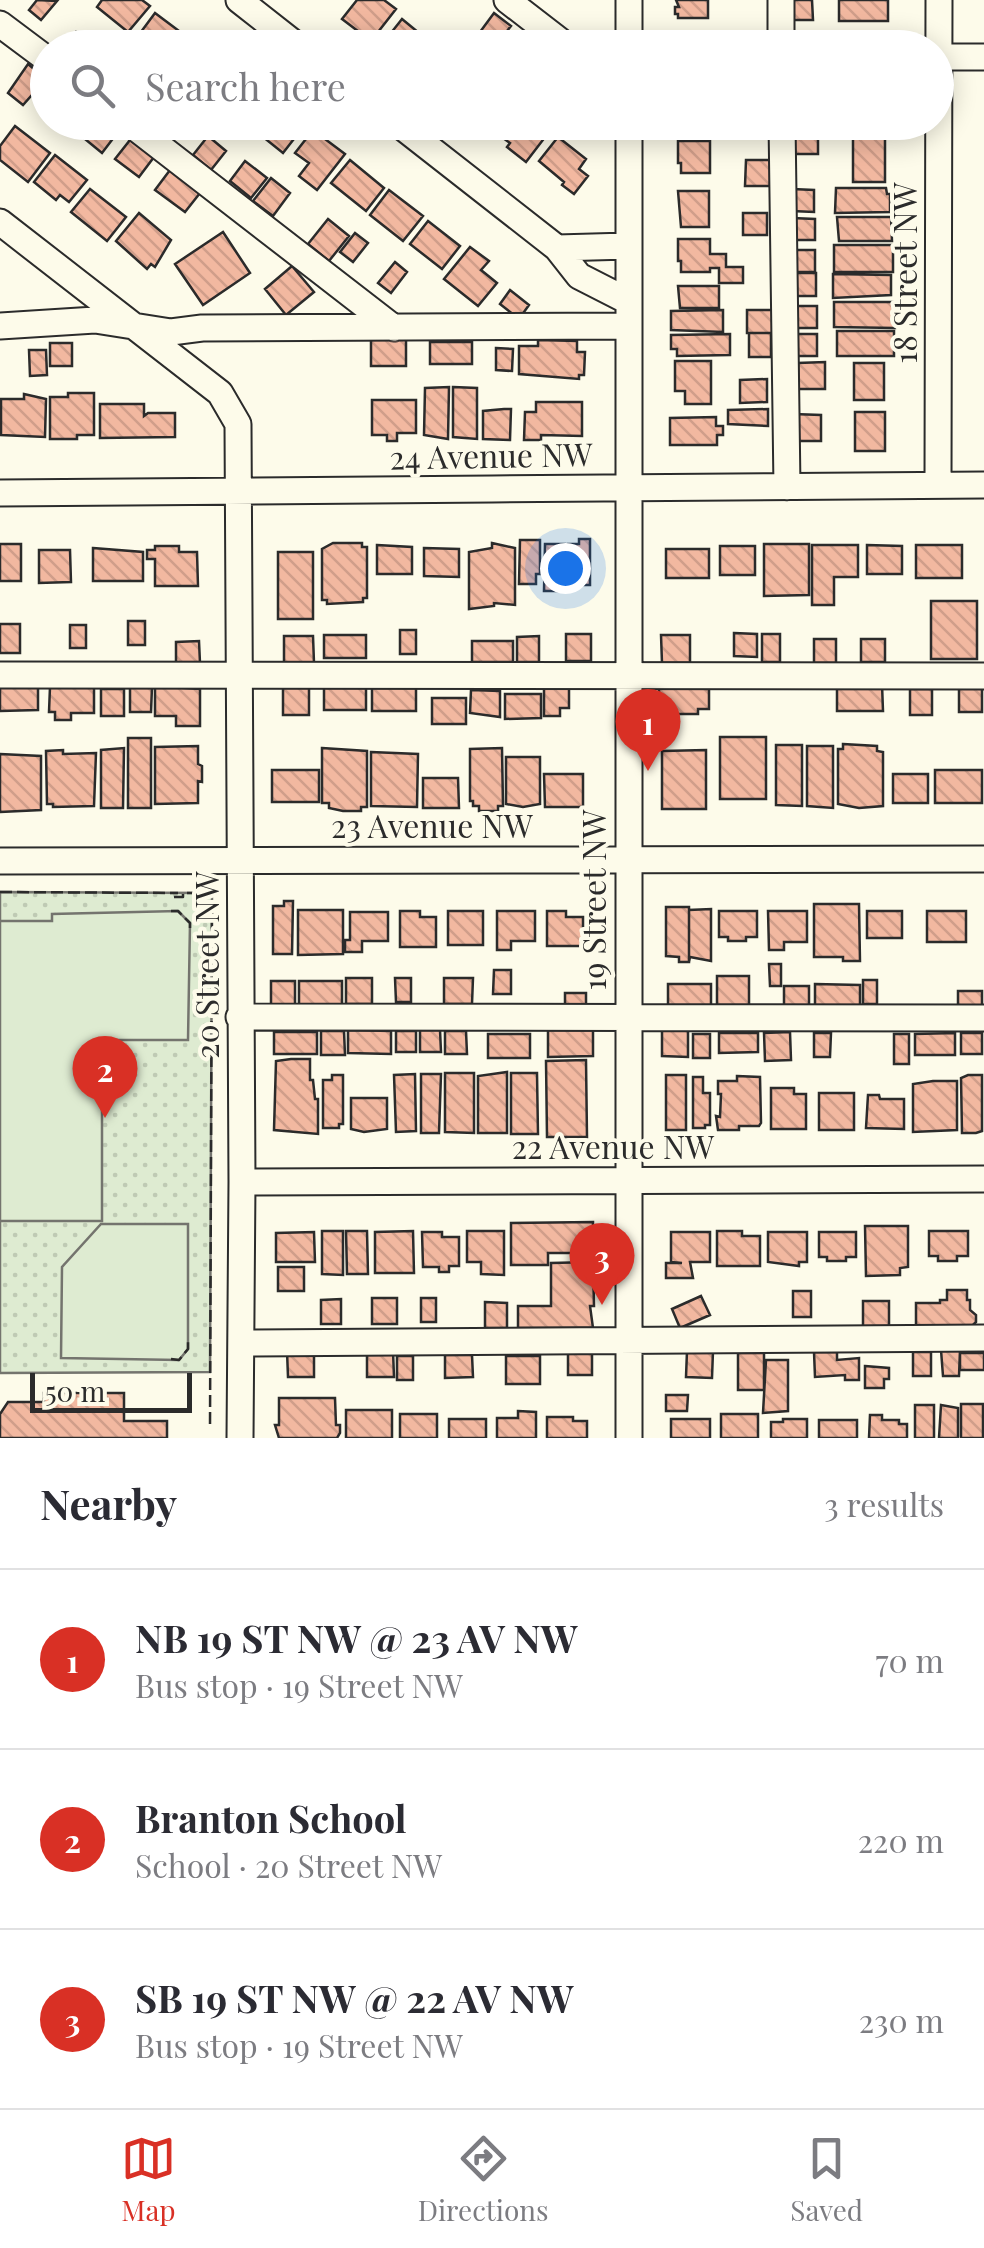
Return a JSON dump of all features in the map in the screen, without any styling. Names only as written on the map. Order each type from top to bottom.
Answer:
[{"type":"street","points":[[238,0],[277,30]]},
{"type":"street","points":[[507,0],[546,30]]},
{"type":"street","points":[[629,0],[629,30]]},
{"type":"street","points":[[781,0],[781,30]]},
{"type":"street","name":"18 Street NW","points":[[938,30],[939,0]]},
{"type":"street","points":[[0,24],[30,46]]},
{"type":"street","points":[[954,57],[984,56]]},
{"type":"street","points":[[151,140],[394,328]]},
{"type":"street","points":[[419,140],[557,248],[580,276],[628,314]]},
{"type":"street","name":"19 Street NW","points":[[629,140],[629,1438]]},
{"type":"street","points":[[782,140],[787,486]]},
{"type":"street","name":"18 Street NW","points":[[938,140],[938,485]]},
{"type":"street","name":"20 Street NW","points":[[0,222],[220,393],[238,424],[240,1438]]},
{"type":"street","points":[[557,248],[628,246]]},
{"type":"street","points":[[0,326],[95,320],[171,332],[202,328],[394,328],[628,314]]},
{"type":"street","name":"24 Avenue NW","points":[[0,493],[984,485]]},
{"type":"street","points":[[0,675],[984,676]]},
{"type":"street","name":"23 Avenue NW","points":[[0,861],[984,859]]},
{"type":"street","points":[[239,1017],[984,1018]]},
{"type":"street","name":"22 Avenue NW","points":[[242,1182],[984,1179]]},
{"type":"street","points":[[241,1343],[984,1338]]},
{"type":"green space","points":[[0,892],[212,893],[210,1372],[0,1373]]},
{"type":"green space","points":[[178,911],[190,923],[188,1040],[102,1040],[102,1221],[0,1221],[0,921],[52,921],[52,914]]},
{"type":"green space","points":[[101,1224],[188,1224],[188,1349],[179,1360],[61,1358],[62,1267]]},
{"type":"building","points":[[37,0],[57,1],[41,20],[29,10]]},
{"type":"building","points":[[102,0],[142,0],[150,6],[130,30],[97,7]]},
{"type":"building","points":[[357,0],[384,0],[396,9],[380,30],[356,30],[342,19]]},
{"type":"building","points":[[676,0],[708,0],[708,18],[678,18],[675,14],[675,7],[679,7]]},
{"type":"building","points":[[790,0],[812,0],[813,20],[790,20]]},
{"type":"building","points":[[839,0],[888,0],[888,21],[839,21]]},
{"type":"building","points":[[155,13],[178,30],[142,30]]},
{"type":"building","points":[[494,13],[511,26],[508,30],[481,30]]},
{"type":"building","points":[[402,19],[415,30],[393,30]]},
{"type":"building","points":[[28,64],[30,97],[23,105],[8,93]]},
{"type":"building","points":[[15,126],[50,153],[28,182],[0,160],[0,146]]},
{"type":"building","points":[[86,140],[112,140],[102,153]]},
{"type":"building","points":[[130,140],[154,157],[139,177],[115,159]]},
{"type":"building","points":[[205,140],[213,140],[226,151],[211,170],[193,155]]},
{"type":"building","points":[[267,140],[293,140],[283,153]]},
{"type":"building","points":[[305,140],[326,140],[345,154],[317,190],[299,176],[309,163],[295,153]]},
{"type":"building","points":[[506,140],[543,140],[526,162],[507,147],[510,143]]},
{"type":"building","points":[[556,140],[562,140],[586,159],[579,169],[588,176],[574,194],[539,161]]},
{"type":"building","points":[[794,140],[818,140],[818,154],[794,154]]},
{"type":"building","points":[[853,140],[885,140],[885,182],[853,182]]},
{"type":"building","points":[[678,141],[710,141],[710,173],[681,173]]},
{"type":"building","points":[[55,155],[87,180],[69,202],[60,195],[56,200],[34,182]]},
{"type":"building","points":[[350,160],[384,188],[366,211],[331,183]]},
{"type":"building","points":[[746,160],[770,160],[770,186],[745,186]]},
{"type":"building","points":[[245,161],[267,178],[251,198],[230,181]]},
{"type":"building","points":[[170,170],[200,193],[185,212],[155,190]]},
{"type":"building","points":[[271,178],[290,193],[273,216],[253,201]]},
{"type":"building","points":[[836,188],[886,188],[890,212],[835,213]]},
{"type":"building","points":[[90,189],[126,217],[107,241],[71,212]]},
{"type":"building","points":[[792,189],[814,190],[814,212],[792,211]]},
{"type":"building","points":[[389,190],[423,216],[403,241],[370,215]]},
{"type":"building","points":[[678,191],[709,191],[709,227],[681,227]]},
{"type":"building","points":[[139,213],[171,240],[155,267],[151,264],[147,269],[116,241]]},
{"type":"building","points":[[743,213],[767,213],[767,235],[743,235]]},
{"type":"building","points":[[837,217],[891,217],[892,241],[839,241]]},
{"type":"building","points":[[792,218],[815,219],[815,240],[792,240]]},
{"type":"building","points":[[328,219],[349,236],[329,261],[308,244]]},
{"type":"building","points":[[428,221],[460,246],[442,269],[410,244]]},
{"type":"building","points":[[223,232],[250,273],[203,305],[175,264]]},
{"type":"building","points":[[355,233],[368,243],[353,262],[340,252]]},
{"type":"building","points":[[678,239],[710,239],[710,254],[726,254],[726,267],[743,267],[743,283],[719,283],[719,268],[710,268],[710,272],[681,272]]},
{"type":"building","points":[[834,245],[893,245],[893,272],[834,272]]},
{"type":"building","points":[[470,247],[489,261],[481,270],[497,283],[478,306],[444,279]]},
{"type":"building","points":[[793,250],[815,250],[815,272],[794,272]]},
{"type":"building","points":[[395,262],[407,272],[391,293],[378,283]]},
{"type":"building","points":[[292,266],[314,292],[286,315],[265,289]]},
{"type":"building","points":[[793,273],[816,273],[816,296],[793,296]]},
{"type":"building","points":[[833,274],[891,275],[891,295],[833,298]]},
{"type":"building","points":[[678,286],[719,286],[719,308],[680,308]]},
{"type":"building","points":[[510,290],[529,305],[519,319],[500,304]]},
{"type":"building","points":[[834,302],[895,302],[895,328],[834,327]]},
{"type":"building","points":[[793,306],[817,306],[817,328],[793,328]]},
{"type":"building","points":[[723,310],[723,332],[671,330],[671,311]]},
{"type":"building","points":[[747,310],[773,310],[773,333],[747,333]]},
{"type":"building","points":[[837,331],[894,331],[894,356],[837,356]]},
{"type":"building","points":[[749,333],[771,333],[771,357],[749,357]]},
{"type":"building","points":[[730,334],[730,355],[677,356],[677,349],[671,349],[671,335]]},
{"type":"building","points":[[793,334],[817,334],[817,356],[793,356]]},
{"type":"building","points":[[371,339],[406,339],[406,366],[371,366]]},
{"type":"building","points":[[538,340],[577,341],[577,352],[585,352],[584,375],[579,375],[579,379],[519,374],[519,346],[538,346]]},
{"type":"building","points":[[430,342],[472,342],[472,364],[430,364]]},
{"type":"building","points":[[50,343],[72,343],[72,366],[50,366]]},
{"type":"building","points":[[496,348],[513,349],[512,371],[496,370]]},
{"type":"building","points":[[29,350],[46,350],[47,375],[30,376]]},
{"type":"building","points":[[675,361],[711,361],[711,404],[685,404],[685,391],[675,391]]},
{"type":"building","points":[[825,362],[825,389],[798,389],[798,363]]},
{"type":"building","points":[[854,363],[884,363],[884,400],[854,400]]},
{"type":"building","points":[[767,379],[767,402],[740,403],[740,380]]},
{"type":"building","points":[[449,387],[448,439],[424,435],[425,388]]},
{"type":"building","points":[[453,387],[477,388],[477,439],[453,437]]},
{"type":"building","points":[[68,393],[94,393],[94,435],[50,439],[50,397],[68,397]]},
{"type":"building","points":[[24,394],[46,399],[45,437],[1,435],[1,399],[24,399]]},
{"type":"building","points":[[372,400],[416,400],[416,433],[397,433],[397,441],[387,441],[387,435],[372,435]]},
{"type":"building","points":[[536,402],[582,402],[582,436],[541,435],[541,440],[524,440],[525,412],[536,412]]},
{"type":"building","points":[[100,404],[144,404],[144,416],[175,413],[175,437],[100,438]]},
{"type":"building","points":[[511,409],[510,440],[483,439],[483,411]]},
{"type":"building","points":[[768,409],[768,426],[728,424],[728,410]]},
{"type":"building","points":[[855,412],[885,412],[885,451],[855,451]]},
{"type":"building","points":[[793,414],[821,415],[821,441],[793,441]]},
{"type":"building","points":[[716,417],[716,426],[723,426],[723,435],[717,435],[717,445],[670,445],[670,418]]},
{"type":"building","points":[[579,539],[590,539],[590,585],[568,585],[568,544],[579,544]]},
{"type":"building","points":[[520,540],[540,540],[540,574],[536,574],[536,584],[519,584]]},
{"type":"building","points":[[333,543],[362,543],[362,547],[367,547],[367,598],[363,602],[327,604],[327,600],[322,600],[322,549]]},
{"type":"building","points":[[492,543],[515,548],[515,605],[494,603],[469,609],[469,552],[492,548]]},
{"type":"building","points":[[0,544],[21,544],[21,581],[0,581]]},
{"type":"building","points":[[545,544],[565,544],[564,586],[558,586],[558,591],[544,591]]},
{"type":"building","points":[[764,544],[809,544],[809,595],[764,596]]},
{"type":"building","points":[[377,545],[412,547],[412,574],[377,574]]},
{"type":"building","points":[[812,545],[858,545],[858,577],[834,577],[834,605],[812,605]]},
{"type":"building","points":[[867,545],[902,546],[902,574],[867,574]]},
{"type":"building","points":[[916,545],[962,545],[962,578],[916,578]]},
{"type":"building","points":[[155,546],[179,546],[179,552],[197,552],[198,586],[155,586],[155,559],[147,559],[147,550],[155,550]]},
{"type":"building","points":[[720,546],[755,546],[755,575],[720,575]]},
{"type":"building","points":[[93,548],[143,552],[143,581],[93,581]]},
{"type":"building","points":[[424,548],[459,549],[459,577],[424,576]]},
{"type":"building","points":[[666,549],[709,549],[709,578],[666,578]]},
{"type":"building","points":[[39,550],[70,550],[71,582],[39,583]]},
{"type":"building","points":[[278,552],[313,552],[313,619],[278,619]]},
{"type":"building","points":[[931,601],[977,601],[977,659],[931,659]]},
{"type":"building","points":[[128,621],[145,621],[145,645],[128,645]]},
{"type":"building","points":[[0,624],[20,624],[20,653],[0,653]]},
{"type":"building","points":[[70,625],[86,625],[86,648],[70,648]]},
{"type":"building","points":[[400,630],[416,630],[416,654],[400,654]]},
{"type":"building","points":[[734,633],[757,634],[757,657],[734,656]]},
{"type":"building","points":[[566,634],[591,634],[591,661],[566,661]]},
{"type":"building","points":[[762,634],[780,634],[780,662],[762,662]]},
{"type":"building","points":[[324,635],[366,635],[366,658],[324,658]]},
{"type":"building","points":[[661,635],[690,635],[690,663],[662,663]]},
{"type":"building","points":[[284,636],[313,636],[314,663],[284,663]]},
{"type":"building","points":[[539,636],[539,662],[517,662],[517,637]]},
{"type":"building","points":[[814,639],[836,639],[836,663],[814,663]]},
{"type":"building","points":[[861,639],[885,639],[885,662],[861,662]]},
{"type":"building","points":[[199,641],[200,663],[176,663],[176,642]]},
{"type":"building","points":[[472,641],[513,641],[513,662],[472,662]]},
{"type":"building","points":[[882,684],[883,711],[837,711],[837,685]]},
{"type":"building","points":[[982,684],[982,712],[959,712],[959,685]]},
{"type":"building","points":[[372,685],[416,685],[416,711],[372,711]]},
{"type":"building","points":[[0,686],[38,686],[38,710],[0,711]]},
{"type":"building","points":[[155,686],[200,689],[200,726],[176,726],[176,716],[155,716]]},
{"type":"building","points":[[324,686],[366,686],[366,710],[324,710]]},
{"type":"building","points":[[50,687],[94,687],[94,713],[71,713],[71,720],[55,720],[55,712],[49,712]]},
{"type":"building","points":[[130,687],[152,687],[151,712],[130,712]]},
{"type":"building","points":[[283,687],[309,687],[309,715],[283,715]]},
{"type":"building","points":[[544,687],[569,687],[569,708],[560,708],[560,716],[544,716]]},
{"type":"building","points":[[101,689],[124,689],[124,716],[101,716]]},
{"type":"building","points":[[659,689],[709,689],[709,709],[698,709],[698,714],[671,714],[671,709],[659,708]]},
{"type":"building","points":[[910,689],[932,689],[932,715],[910,715]]},
{"type":"building","points":[[471,690],[500,691],[500,717],[470,713]]},
{"type":"building","points":[[505,694],[541,694],[541,718],[505,719]]},
{"type":"building","points":[[432,698],[466,698],[466,724],[432,724]]},
{"type":"building","points":[[720,737],[766,737],[766,799],[720,799]]},
{"type":"building","points":[[128,738],[151,738],[151,808],[128,808]]},
{"type":"building","points":[[843,744],[877,746],[877,751],[883,752],[883,806],[859,808],[838,804],[838,749],[843,749]]},
{"type":"building","points":[[776,745],[802,745],[802,806],[776,805]]},
{"type":"building","points":[[198,746],[202,782],[198,781],[198,803],[155,804],[155,747]]},
{"type":"building","points":[[807,746],[833,746],[833,808],[807,806]]},
{"type":"building","points":[[124,748],[123,808],[101,808],[101,750]]},
{"type":"building","points":[[322,748],[367,751],[367,807],[343,811],[322,803]]},
{"type":"building","points":[[502,748],[503,806],[498,806],[498,811],[479,811],[479,806],[470,801],[470,749]]},
{"type":"building","points":[[63,750],[63,754],[96,753],[94,806],[47,804],[46,751]]},
{"type":"building","points":[[706,750],[706,809],[662,809],[662,751]]},
{"type":"building","points":[[371,752],[418,754],[417,807],[371,806]]},
{"type":"building","points":[[0,754],[41,756],[41,810],[0,812]]},
{"type":"building","points":[[506,757],[540,757],[540,804],[506,804]]},
{"type":"building","points":[[272,770],[319,770],[319,802],[272,802]]},
{"type":"building","points":[[935,770],[982,770],[982,803],[935,803]]},
{"type":"building","points":[[544,774],[583,774],[583,807],[545,807]]},
{"type":"building","points":[[893,774],[928,774],[928,803],[893,803]]},
{"type":"building","points":[[423,778],[458,778],[459,808],[423,808]]},
{"type":"building","points":[[284,901],[293,901],[292,954],[273,954],[273,906],[284,906]]},
{"type":"building","points":[[814,904],[859,904],[860,961],[814,957]]},
{"type":"building","points":[[666,907],[689,907],[689,962],[666,956]]},
{"type":"building","points":[[711,909],[711,961],[690,957],[689,962],[689,910]]},
{"type":"building","points":[[298,910],[343,910],[343,954],[298,955]]},
{"type":"building","points":[[400,911],[420,911],[420,917],[436,917],[436,947],[400,947]]},
{"type":"building","points":[[448,911],[483,911],[483,945],[448,945]]},
{"type":"building","points":[[497,911],[535,911],[535,941],[511,941],[511,950],[497,950]]},
{"type":"building","points":[[547,911],[566,911],[566,917],[583,917],[583,946],[547,946]]},
{"type":"building","points":[[719,911],[757,911],[757,937],[728,941],[728,937],[719,937]]},
{"type":"building","points":[[768,911],[807,911],[807,942],[784,942],[784,950],[769,950]]},
{"type":"building","points":[[867,911],[902,911],[902,938],[867,938]]},
{"type":"building","points":[[927,911],[966,911],[966,942],[927,942]]},
{"type":"building","points":[[350,912],[388,912],[388,941],[362,941],[362,952],[345,952],[345,940],[350,940]]},
{"type":"building","points":[[769,964],[781,964],[781,986],[770,986]]},
{"type":"building","points":[[494,970],[511,970],[511,994],[493,994]]},
{"type":"building","points":[[717,976],[749,976],[749,1005],[717,1006]]},
{"type":"building","points":[[346,978],[372,978],[372,1004],[346,1004]]},
{"type":"building","points":[[395,978],[411,978],[411,1002],[396,1002]]},
{"type":"building","points":[[444,978],[473,978],[472,1004],[444,1004]]},
{"type":"building","points":[[863,980],[877,980],[877,1004],[863,1004]]},
{"type":"building","points":[[271,981],[295,981],[295,1006],[271,1006]]},
{"type":"building","points":[[299,981],[342,981],[342,1006],[299,1006]]},
{"type":"building","points":[[668,984],[711,984],[711,1006],[668,1006]]},
{"type":"building","points":[[815,984],[860,985],[860,1006],[815,1006]]},
{"type":"building","points":[[784,986],[809,986],[809,1010],[784,1009]]},
{"type":"building","points":[[958,991],[982,991],[982,1006],[958,1006]]},
{"type":"building","points":[[565,993],[586,993],[586,1009],[565,1009]]},
{"type":"building","points":[[348,1030],[391,1031],[391,1054],[348,1053]]},
{"type":"building","points":[[420,1030],[440,1030],[441,1052],[420,1052]]},
{"type":"building","points":[[548,1030],[593,1030],[593,1056],[548,1057]]},
{"type":"building","points":[[662,1030],[688,1030],[688,1057],[662,1056]]},
{"type":"building","points":[[321,1031],[344,1031],[345,1055],[321,1055]]},
{"type":"building","points":[[396,1031],[416,1031],[416,1052],[396,1052]]},
{"type":"building","points":[[445,1031],[466,1031],[467,1054],[445,1054]]},
{"type":"building","points":[[274,1032],[317,1032],[317,1054],[274,1054]]},
{"type":"building","points":[[790,1032],[791,1060],[765,1061],[764,1033]]},
{"type":"building","points":[[719,1033],[758,1033],[758,1052],[719,1053]]},
{"type":"building","points":[[814,1033],[831,1033],[830,1057],[814,1057]]},
{"type":"building","points":[[955,1033],[955,1055],[915,1055],[915,1034]]},
{"type":"building","points":[[961,1033],[982,1033],[982,1054],[961,1054]]},
{"type":"building","points":[[488,1034],[530,1034],[530,1058],[488,1058]]},
{"type":"building","points":[[693,1034],[710,1034],[710,1058],[693,1058]]},
{"type":"building","points":[[894,1034],[909,1034],[909,1064],[894,1064]]},
{"type":"building","points":[[310,1059],[310,1080],[318,1099],[318,1134],[274,1130],[276,1061]]},
{"type":"building","points":[[586,1060],[587,1137],[547,1137],[546,1061]]},
{"type":"building","points":[[507,1072],[507,1133],[478,1133],[478,1076]]},
{"type":"building","points":[[445,1073],[474,1073],[474,1133],[445,1132]]},
{"type":"building","points":[[511,1073],[537,1073],[538,1134],[511,1134]]},
{"type":"building","points":[[415,1074],[416,1131],[396,1132],[394,1075]]},
{"type":"building","points":[[421,1074],[441,1074],[439,1133],[421,1133]]},
{"type":"building","points":[[332,1075],[343,1075],[343,1124],[339,1128],[323,1128],[323,1080],[332,1080]]},
{"type":"building","points":[[666,1075],[686,1075],[686,1130],[666,1130]]},
{"type":"building","points":[[982,1075],[982,1131],[976,1133],[962,1133],[961,1078]]},
{"type":"building","points":[[737,1076],[760,1077],[761,1123],[739,1126],[739,1130],[718,1130],[718,1081],[737,1081]]},
{"type":"building","points":[[693,1077],[703,1077],[703,1093],[710,1093],[710,1125],[705,1128],[693,1128]]},
{"type":"building","points":[[957,1081],[957,1130],[913,1132],[913,1084]]},
{"type":"building","points":[[771,1088],[794,1088],[794,1094],[806,1094],[806,1129],[771,1129]]},
{"type":"building","points":[[819,1093],[854,1093],[854,1130],[819,1130]]},
{"type":"building","points":[[868,1095],[904,1099],[904,1129],[866,1128]]},
{"type":"building","points":[[351,1098],[387,1098],[387,1129],[351,1129]]},
{"type":"building","points":[[593,1222],[593,1253],[548,1253],[548,1265],[511,1265],[511,1223]]},
{"type":"building","points":[[865,1226],[908,1226],[908,1267],[900,1268],[900,1275],[866,1276]]},
{"type":"building","points":[[322,1231],[343,1231],[343,1275],[322,1274]]},
{"type":"building","points":[[346,1231],[367,1231],[368,1274],[347,1274]]},
{"type":"building","points":[[413,1231],[414,1273],[375,1273],[375,1232]]},
{"type":"building","points":[[467,1231],[504,1231],[504,1275],[481,1274],[481,1262],[467,1262]]},
{"type":"building","points":[[717,1231],[760,1236],[760,1266],[717,1266]]},
{"type":"building","points":[[929,1231],[968,1231],[968,1256],[957,1256],[957,1261],[938,1261],[938,1256],[929,1256]]},
{"type":"building","points":[[314,1232],[315,1262],[276,1262],[276,1233]]},
{"type":"building","points":[[422,1232],[459,1237],[459,1266],[449,1266],[449,1272],[439,1272],[439,1267],[423,1267]]},
{"type":"building","points":[[671,1232],[710,1232],[710,1262],[690,1262],[693,1278],[666,1278],[666,1263],[682,1263],[671,1262]]},
{"type":"building","points":[[768,1232],[807,1232],[807,1262],[799,1262],[799,1266],[768,1262]]},
{"type":"building","points":[[819,1232],[856,1232],[856,1257],[827,1261],[827,1257],[819,1257]]},
{"type":"building","points":[[593,1262],[593,1328],[518,1328],[518,1306],[551,1306],[551,1263]]},
{"type":"building","points":[[278,1267],[304,1267],[304,1291],[278,1291]]},
{"type":"building","points":[[947,1290],[967,1290],[976,1322],[972,1326],[916,1328],[916,1303],[940,1303],[947,1300]]},
{"type":"building","points":[[793,1291],[811,1291],[811,1317],[793,1317]]},
{"type":"building","points":[[701,1296],[710,1315],[680,1328],[672,1309]]},
{"type":"building","points":[[372,1298],[397,1298],[397,1324],[372,1324]]},
{"type":"building","points":[[421,1298],[436,1298],[436,1322],[421,1322]]},
{"type":"building","points":[[341,1299],[341,1324],[321,1324],[321,1300]]},
{"type":"building","points":[[863,1301],[889,1301],[889,1328],[863,1329]]},
{"type":"building","points":[[485,1302],[507,1303],[507,1328],[485,1328]]},
{"type":"building","points":[[941,1350],[960,1350],[959,1376],[943,1376]]},
{"type":"building","points":[[287,1351],[314,1351],[314,1377],[288,1377]]},
{"type":"building","points":[[367,1351],[393,1351],[394,1377],[367,1377]]},
{"type":"building","points":[[568,1351],[592,1351],[592,1375],[568,1375]]},
{"type":"building","points":[[687,1351],[713,1351],[712,1378],[686,1377]]},
{"type":"building","points":[[814,1352],[837,1352],[837,1360],[859,1358],[859,1380],[845,1380],[845,1375],[815,1377]]},
{"type":"building","points":[[913,1352],[931,1352],[931,1376],[913,1376]]},
{"type":"building","points":[[738,1353],[764,1353],[764,1390],[738,1390]]},
{"type":"building","points":[[960,1353],[984,1353],[984,1370],[960,1370]]},
{"type":"building","points":[[445,1355],[472,1355],[473,1377],[445,1378]]},
{"type":"building","points":[[397,1356],[413,1356],[413,1380],[397,1380]]},
{"type":"building","points":[[506,1356],[540,1356],[540,1384],[506,1384]]},
{"type":"building","points":[[766,1360],[788,1360],[788,1411],[763,1413]]},
{"type":"building","points":[[865,1366],[889,1368],[884,1388],[865,1388]]},
{"type":"building","points":[[44,1393],[124,1393],[124,1421],[167,1421],[167,1438],[0,1438],[0,1414],[8,1402],[44,1402]]},
{"type":"building","points":[[666,1395],[688,1395],[687,1411],[666,1411]]},
{"type":"building","points":[[279,1398],[335,1398],[336,1425],[340,1425],[337,1438],[279,1438],[275,1425],[279,1425]]},
{"type":"building","points":[[961,1404],[983,1404],[983,1438],[961,1438]]},
{"type":"building","points":[[915,1405],[934,1405],[934,1438],[915,1438]]},
{"type":"building","points":[[941,1405],[958,1408],[958,1438],[939,1438]]},
{"type":"building","points":[[346,1410],[392,1410],[392,1438],[346,1438]]},
{"type":"building","points":[[518,1411],[536,1412],[536,1438],[497,1438],[497,1418],[518,1418]]},
{"type":"building","points":[[400,1414],[437,1414],[437,1438],[400,1438]]},
{"type":"building","points":[[721,1414],[758,1414],[758,1438],[721,1438]]},
{"type":"building","points":[[870,1415],[907,1424],[907,1438],[869,1438]]},
{"type":"building","points":[[547,1417],[587,1421],[587,1438],[547,1438]]},
{"type":"building","points":[[449,1419],[486,1419],[486,1438],[449,1438]]},
{"type":"building","points":[[671,1419],[710,1419],[710,1438],[671,1438]]},
{"type":"building","points":[[807,1419],[807,1438],[771,1438],[771,1422]]},
{"type":"building","points":[[819,1420],[857,1420],[857,1438],[819,1438]]},
{"type":"fence","points":[[0,892],[178,893]]},
{"type":"fence","points":[[174,897],[183,897],[183,893],[212,893],[210,1427]]},
{"type":"fence","points":[[171,911],[178,911],[190,923],[190,929]]},
{"type":"fence","points":[[171,1359],[179,1360],[188,1349],[188,1342]]},
{"type":"place","name":"NB 19 ST NW @ 23 AV NW","points":[[648,771]]},
{"type":"place","name":"Branton School","points":[[105,1118]]},
{"type":"place","name":"SB 19 ST NW @ 22 AV NW","points":[[602,1305]]}]
